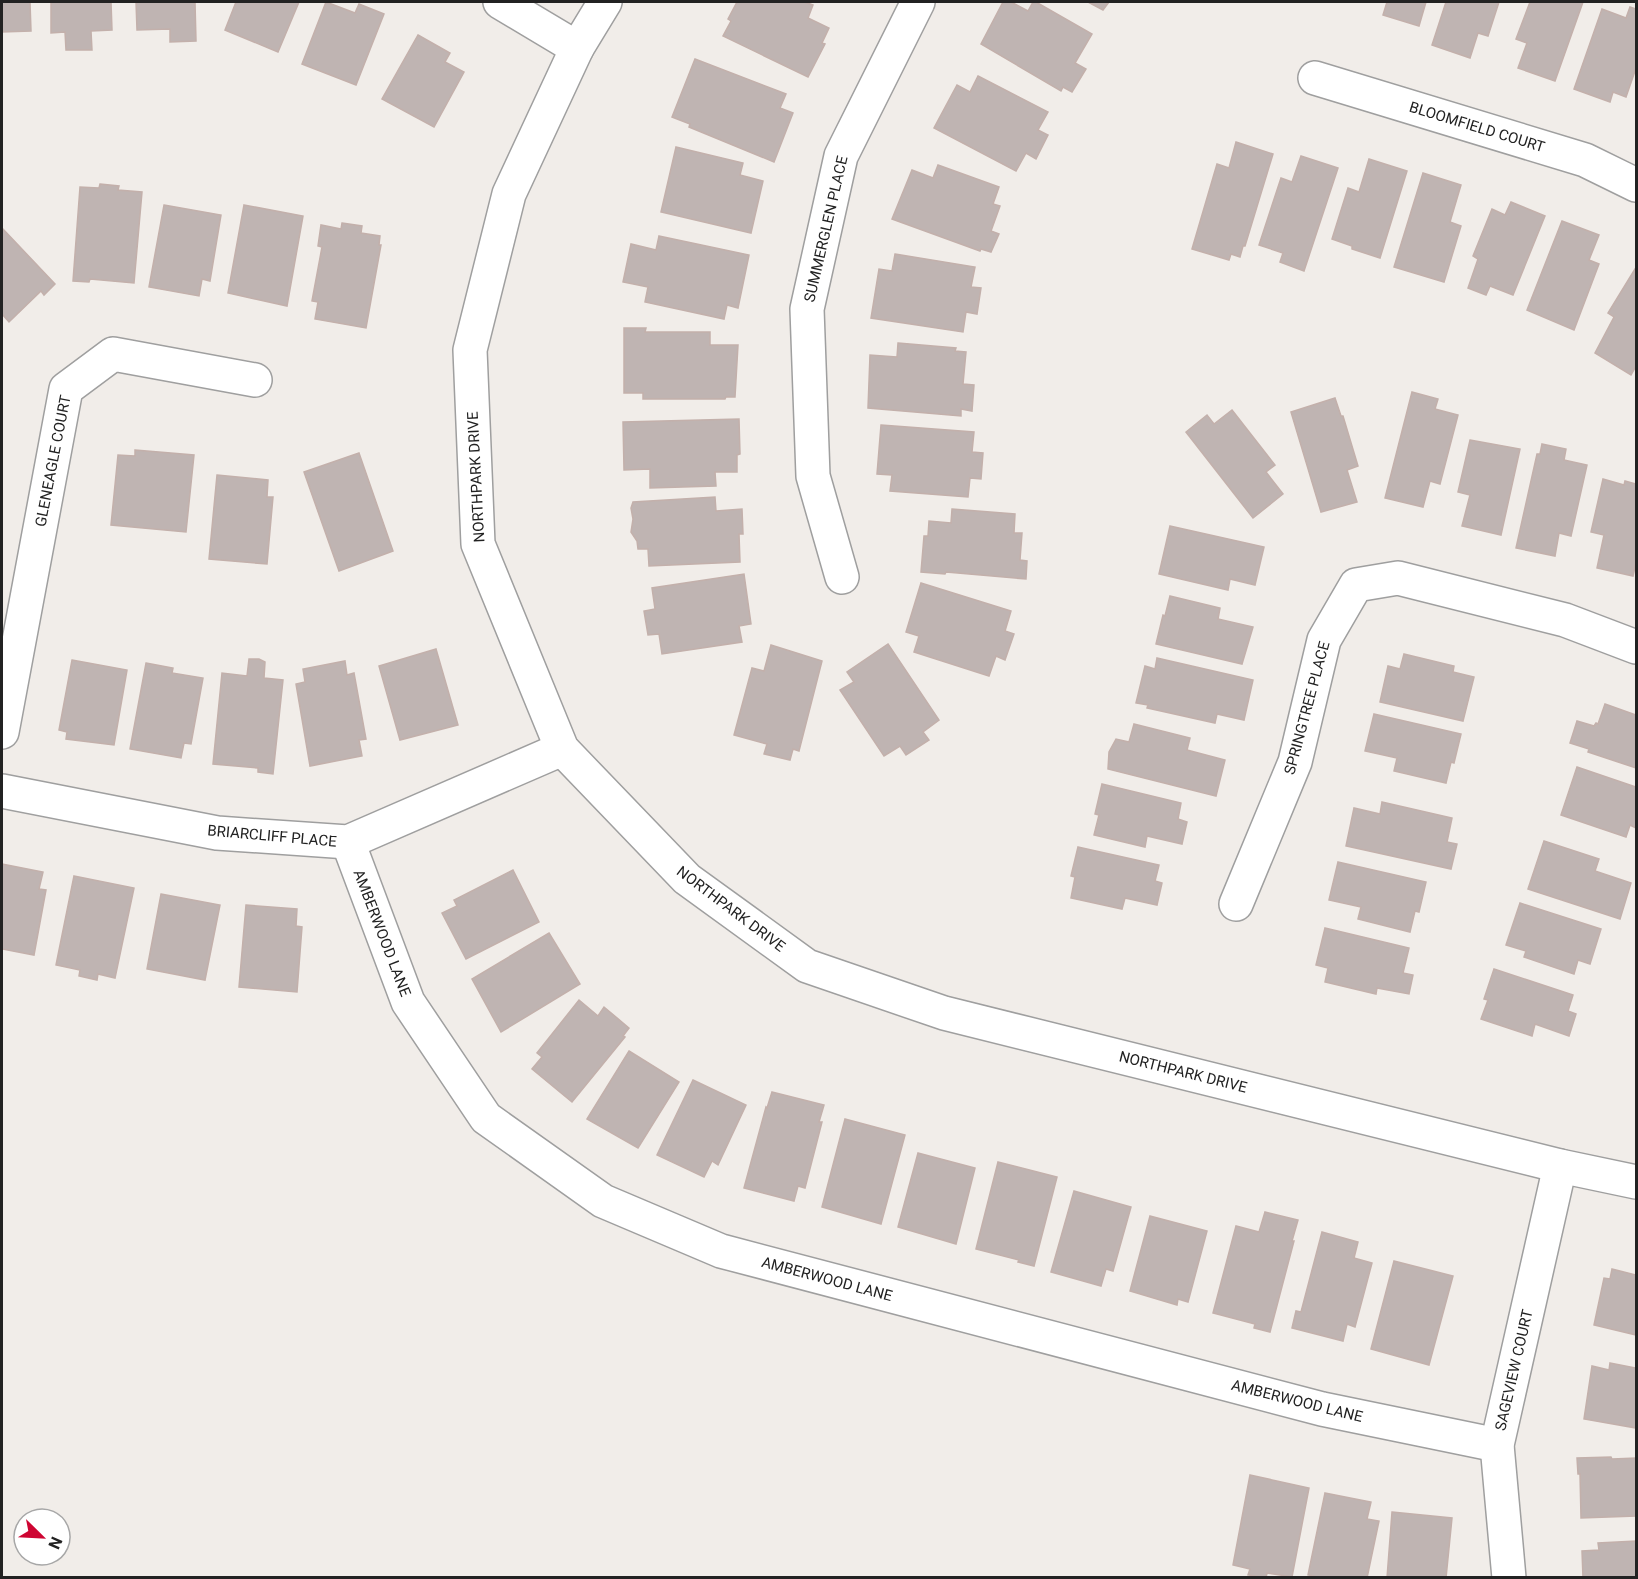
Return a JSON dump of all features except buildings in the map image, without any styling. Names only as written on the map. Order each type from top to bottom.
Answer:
[{"type":"street","points":[[500,2],[577,48]]},
{"type":"street","name":"NORTHPARK DRIVE","points":[[605,2],[577,48],[509,194],[471,351],[478,544],[562,749],[687,879],[807,966],[944,1013],[1560,1166],[1636,1182]]},
{"type":"street","name":"SUMMERGLEN PLACE","points":[[842,577],[813,476],[807,309],[841,156],[918,2]]},
{"type":"street","name":"BLOOMFIELD COURT","points":[[1315,78],[1585,160],[1636,185]]},
{"type":"street","name":"GLENEAGLE COURT","points":[[2,732],[66,389],[113,354],[255,380]]},
{"type":"street","name":"SPRINGTREE PLACE","points":[[1236,904],[1295,762],[1324,640],[1356,585],[1398,578],[1566,620],[1636,647]]},
{"type":"street","name":"BRIARCLIFF PLACE","points":[[2,791],[216,833],[348,842],[562,749]]},
{"type":"street","name":"AMBERWOOD LANE","points":[[348,842],[408,1002],[486,1118],[603,1201],[721,1251],[1322,1409],[1497,1446]]},
{"type":"street","name":"SAGEVIEW COURT","points":[[1509,1578],[1497,1446],[1560,1166]]}]
